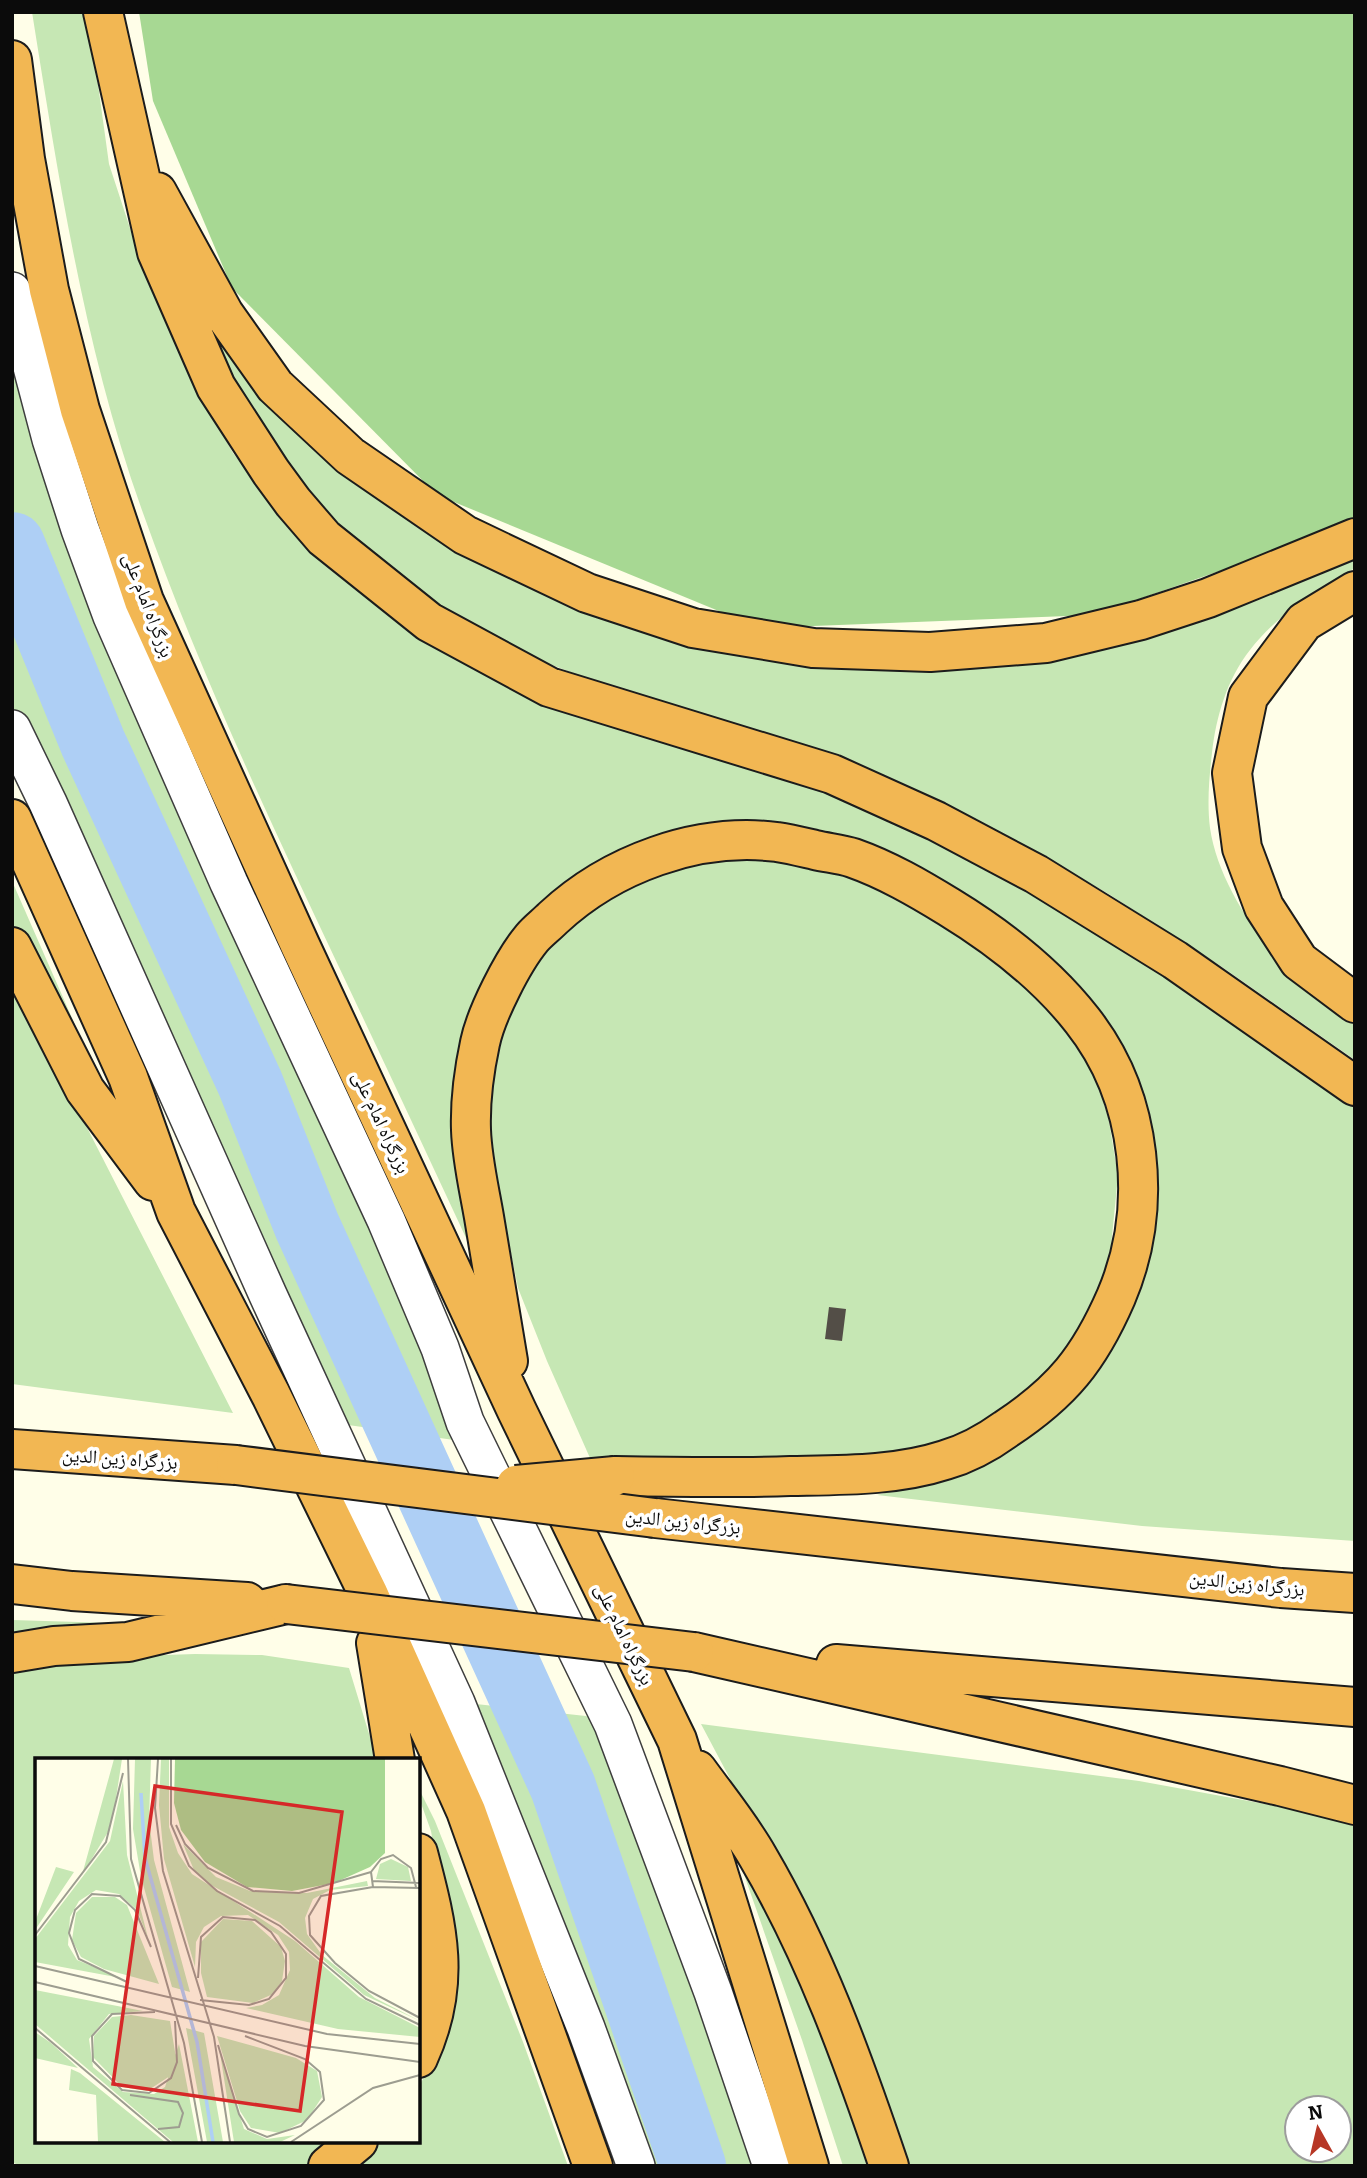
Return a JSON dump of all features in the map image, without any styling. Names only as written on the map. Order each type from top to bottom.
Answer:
[{"type":"highway","points":[[103,12],[157,252],[216,387],[278,482],[324,538],[429,622],[550,687],[832,774],[936,821],[1035,874],[1175,960],[1355,1086]]},
{"type":"highway","name":"بزرگراه امام علی","points":[[12,60],[25,159],[49,290],[80,410],[144,601],[300,945],[517,1411],[677,1740],[808,2166]]},
{"type":"highway","points":[[130,141],[224,314],[275,386],[350,456],[464,534],[587,593],[693,628],[813,648],[930,652],[1046,643],[1141,620],[1208,598],[1355,538]]},
{"type":"highway","points":[[1355,591],[1304,622],[1248,696],[1232,773],[1242,848],[1264,907],[1299,961],[1355,1003]]},
{"type":"highway","points":[[12,819],[128,1077],[176,1212],[271,1395],[368,1593],[466,1811],[593,2166]]},
{"type":"highway","points":[[446,1492],[615,1476],[701,1478],[853,1475],[895,1470],[945,1460],[991,1440],[1035,1410],[1063,1385],[1087,1354],[1119,1290],[1139,1216],[1139,1183],[1131,1128],[1111,1066],[1081,1018],[1041,975],[981,926],[908,882],[850,857],[775,842],[729,841],[680,848],[622,870],[572,901],[531,939],[500,989],[481,1036],[472,1089],[471,1131],[517,1411]]},
{"type":"highway","points":[[12,947],[85,1090],[176,1212]]},
{"type":"highway","name":"بزرگراه زین الدین","points":[[22,1445],[236,1465],[655,1518],[1281,1588],[1355,1592]]},
{"type":"highway","points":[[12,1584],[72,1591],[286,1604],[694,1651],[1355,1707]]},
{"type":"highway","points":[[368,1593],[395,1758]]},
{"type":"highway","points":[[12,1653],[54,1646],[128,1642],[286,1604]]},
{"type":"highway","points":[[694,1651],[1355,1805]]},
{"type":"highway","points":[[677,1740],[757,1855],[803,1941],[836,2018],[889,2166]]},
{"type":"highway","points":[[420,1860],[436,1919],[440,1951],[435,2006],[420,2054]]},
{"type":"highway","points":[[328,2166],[356,2143]]},
{"type":"lane","points":[[12,291],[51,439],[112,616],[229,883],[391,1232],[440,1348],[465,1422],[613,1724],[704,1966],[772,2166]]},
{"type":"lane","points":[[12,729],[456,1703],[586,2028],[636,2166]]},
{"type":"green space","points":[[32,12],[88,12],[109,164],[146,277],[186,368],[233,453],[315,551],[359,592],[410,630],[807,782],[875,811],[1064,910],[1355,1101],[1355,1541],[1142,1526],[877,1495],[949,1477],[988,1462],[1058,1416],[1100,1369],[1137,1292],[1154,1239],[1156,1183],[1148,1119],[1126,1053],[1090,1001],[1032,943],[967,895],[892,853],[845,836],[605,860],[460,1049],[454,1074],[452,1105],[474,1255],[235,742],[164,571],[143,513],[105,391],[76,266]]},
{"type":"green space","points":[[139,12],[1355,12],[1355,524],[1093,615],[760,628],[437,495],[232,288],[153,101]]},
{"type":"green space","points":[[197,310],[533,585],[941,663],[1355,547],[1355,568],[1312,594],[1272,625],[1250,650],[1235,673],[1216,726],[1209,800],[1214,847],[1238,902],[1260,937],[1293,975],[1355,1025],[1355,1060],[1222,967],[1107,893],[1026,847],[892,783],[615,689],[505,647],[397,584],[307,495],[247,407]]},
{"type":"green space","points":[[12,324],[326,1112],[461,1441],[327,1422],[35,763],[12,705]]},
{"type":"green space","points":[[739,857],[832,868],[918,907],[1003,967],[1050,1010],[1079,1046],[1098,1082],[1109,1121],[1118,1176],[1109,1266],[1094,1304],[1056,1366],[989,1422],[922,1450],[858,1457],[632,1461],[590,1458],[518,1288],[488,1141],[485,1101],[504,1021],[538,960],[574,922],[627,885],[687,863]]},
{"type":"green space","points":[[12,881],[104,1091],[12,926]]},
{"type":"green space","points":[[12,981],[233,1413],[12,1384]]},
{"type":"green space","points":[[12,1620],[145,1624],[12,1637]]},
{"type":"green space","points":[[262,1655],[349,1668],[376,1758],[35,1758],[35,2143],[338,2143],[310,2166],[20,2166],[12,2162],[12,1667],[105,1657]]},
{"type":"green space","points":[[467,1703],[604,1718],[763,2166],[643,2166]]},
{"type":"green space","points":[[701,1724],[1139,1781],[1287,1808],[1355,1826],[1355,2166],[908,2166],[822,1952]]},
{"type":"green space","points":[[420,1791],[435,1821],[523,2042],[568,2166],[356,2166],[379,2143],[420,2143],[420,2084],[434,2059],[454,1968],[431,1831],[420,1801]]},
{"type":"green space","points":[[734,1846],[803,1981],[874,2166],[843,2166]]},
{"type":"building","points":[[829,1307],[846,1309],[842,1341],[825,1339]]},
{"type":"waterway","points":[[12,545],[93,743],[250,1083],[307,1226],[563,1787],[693,2166]]}]
